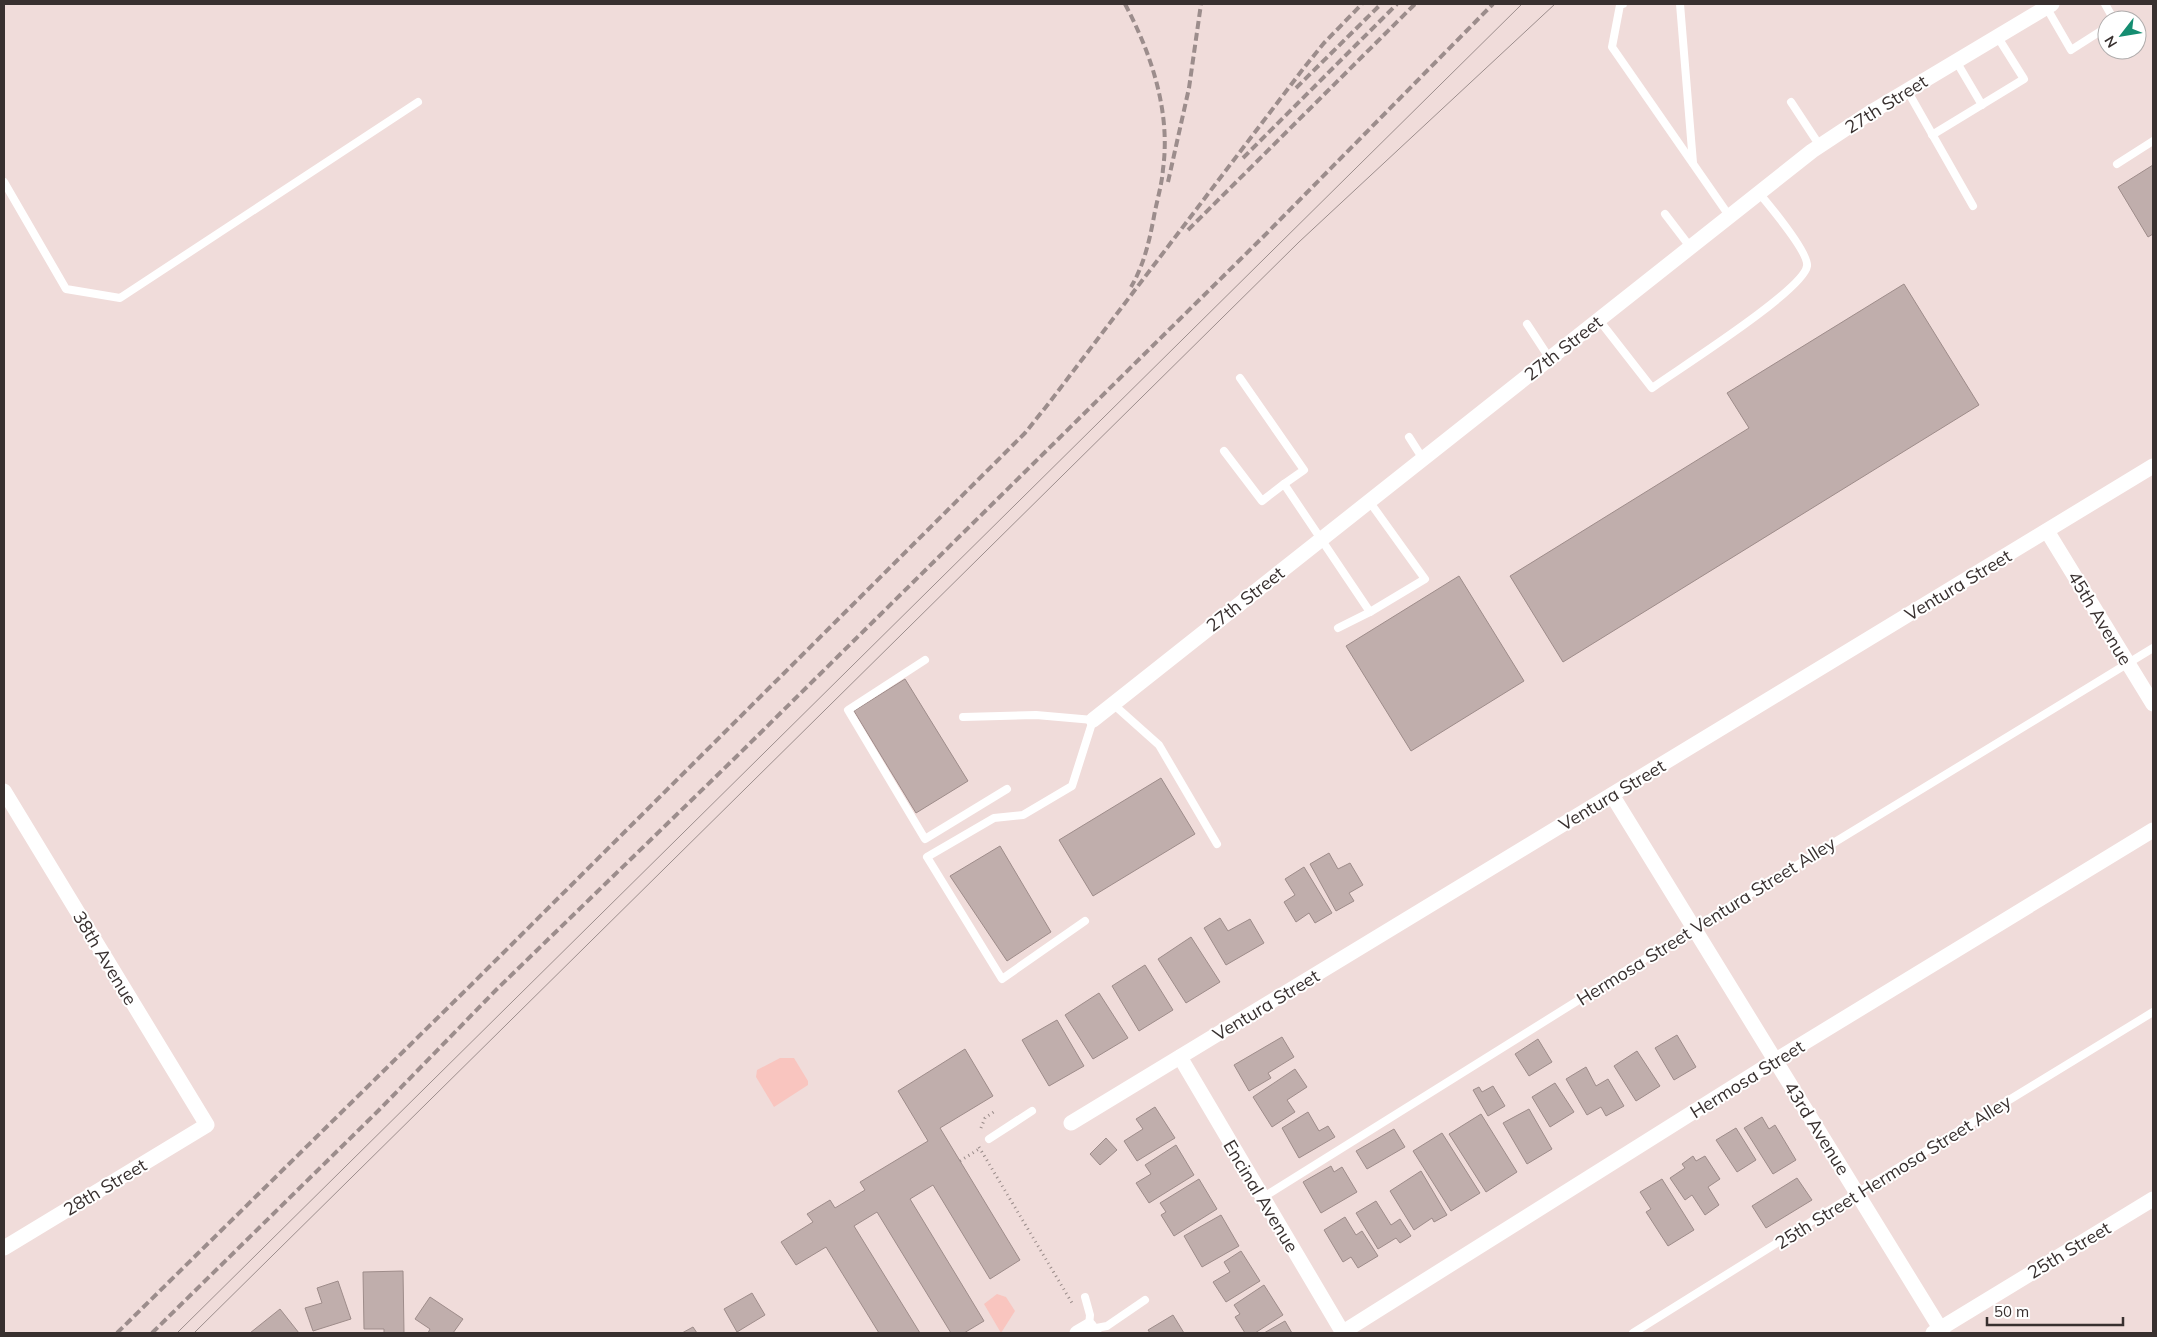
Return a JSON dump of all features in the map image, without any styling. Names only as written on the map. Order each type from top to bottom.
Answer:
[{"type":"street","name":"27th Street","points":[[1092,720],[1820,146],[1907,90],[2047,5]]},
{"type":"street","name":"Ventura Street","points":[[1071,1123],[2153,466]]},
{"type":"street","name":"45th Avenue","points":[[2047,531],[2153,704]]},
{"type":"street","name":"38th Avenue","points":[[4,790],[207,1125]]},
{"type":"street","name":"43rd Avenue","points":[[1612,795],[1857,1193],[1939,1332]]},
{"type":"street","name":"Hermosa Street","points":[[1343,1332],[1776,1060],[2153,830]]},
{"type":"street","name":"Encinal Avenue","points":[[1180,1057],[1343,1332]]},
{"type":"street","name":"28th Street","points":[[4,1248],[207,1125]]},
{"type":"street","name":"25th Street","points":[[1939,1332],[2153,1199]]},
{"type":"lane","points":[[1623,4],[1620,6],[1612,47],[1730,217]]},
{"type":"lane","points":[[1680,4],[1694,165]]},
{"type":"lane","points":[[2047,5],[2071,50],[2097,33]]},
{"type":"lane","points":[[1932,135],[2024,79],[1997,36]]},
{"type":"lane","points":[[1956,61],[1982,105]]},
{"type":"lane","points":[[1907,90],[1973,206]]},
{"type":"lane","points":[[4,182],[66,289],[120,298],[418,102]]},
{"type":"lane","points":[[1791,102],[1820,146]]},
{"type":"lane","points":[[2117,164],[2153,141]]},
{"type":"lane","points":[[1600,320],[1652,388],[1772,303],[1804,276],[1808,265],[1805,255],[1759,193]]},
{"type":"lane","points":[[1666,214],[1690,248]]},
{"type":"lane","points":[[1527,324],[1550,359]]},
{"type":"lane","points":[[1224,451],[1262,501],[1304,470],[1240,378]]},
{"type":"lane","points":[[1409,437],[1423,459]]},
{"type":"lane","points":[[1284,484],[1370,612]]},
{"type":"lane","points":[[1338,628],[1370,612],[1425,579],[1370,501]]},
{"type":"lane","name":"Hermosa Street Ventura Street Alley","points":[[1262,1198],[1694,928],[2153,648]]},
{"type":"lane","points":[[925,660],[848,710],[925,839],[1007,788]]},
{"type":"lane","points":[[1113,704],[1159,745],[1217,844]]},
{"type":"lane","points":[[963,717],[1036,715],[1092,720],[1072,786],[1023,815],[994,818],[928,858],[1002,979],[1085,921]]},
{"type":"lane","name":"25th Street Hermosa Street Alley","points":[[1633,1333],[2153,1012]]},
{"type":"lane","points":[[989,1139],[1032,1111]]},
{"type":"lane","points":[[1085,1297],[1090,1315],[1088,1330],[1107,1326],[1145,1300]]},
{"type":"path","points":[[980,1132],[985,1118],[995,1111]]},
{"type":"path","points":[[980,1140],[980,1149],[1076,1310]]},
{"type":"path","points":[[960,1161],[980,1149]]},
{"type":"shaded area","points":[[780,1058],[794,1058],[808,1081],[808,1085],[774,1107],[756,1077],[757,1070]]},
{"type":"shaded area","points":[[997,1294],[1006,1297],[1015,1311],[1001,1333],[984,1304]]},
{"type":"building","points":[[2153,165],[2153,234],[2148,237],[2118,187]]},
{"type":"building","points":[[1904,284],[1979,405],[1563,662],[1510,576],[1749,428],[1727,393]]},
{"type":"building","points":[[1459,576],[1524,681],[1411,751],[1346,646]]},
{"type":"building","points":[[905,679],[968,781],[916,813],[854,711]]},
{"type":"building","points":[[1161,778],[1195,834],[1093,896],[1059,840]]},
{"type":"building","points":[[1000,846],[1051,932],[1007,961],[950,876]]},
{"type":"building","points":[[1329,853],[1338,869],[1350,863],[1363,885],[1349,893],[1354,901],[1336,911],[1310,864]]},
{"type":"building","points":[[1304,867],[1332,913],[1315,923],[1309,913],[1296,922],[1284,902],[1295,895],[1285,879]]},
{"type":"building","points":[[1220,918],[1228,931],[1250,919],[1264,943],[1226,965],[1204,928]]},
{"type":"building","points":[[1191,937],[1220,982],[1186,1003],[1158,959]]},
{"type":"building","points":[[1145,965],[1173,1010],[1139,1031],[1112,986]]},
{"type":"building","points":[[1099,993],[1128,1038],[1093,1059],[1065,1015]]},
{"type":"building","points":[[1057,1020],[1084,1066],[1049,1086],[1022,1040]]},
{"type":"building","points":[[1677,1035],[1696,1067],[1674,1080],[1655,1048]]},
{"type":"building","points":[[1282,1037],[1294,1057],[1268,1073],[1271,1078],[1249,1091],[1234,1065]]},
{"type":"building","points":[[1538,1039],[1552,1062],[1529,1076],[1515,1054]]},
{"type":"building","points":[[965,1049],[993,1096],[940,1128],[1020,1260],[990,1279],[933,1185],[910,1199],[984,1321],[964,1333],[951,1333],[877,1212],[854,1226],[920,1333],[879,1333],[826,1247],[796,1265],[781,1242],[813,1222],[807,1214],[830,1200],[835,1208],[865,1190],[860,1182],[928,1141],[898,1091]]},
{"type":"building","points":[[1637,1051],[1660,1086],[1636,1101],[1614,1066]]},
{"type":"building","points":[[1586,1067],[1596,1086],[1608,1079],[1624,1106],[1606,1116],[1601,1107],[1587,1115],[1566,1079]]},
{"type":"building","points":[[1295,1069],[1307,1087],[1287,1100],[1295,1112],[1272,1127],[1253,1097]]},
{"type":"building","points":[[1555,1083],[1574,1112],[1550,1127],[1532,1097]]},
{"type":"building","points":[[1493,1086],[1505,1106],[1488,1116],[1473,1090],[1479,1087],[1482,1092]]},
{"type":"building","points":[[1155,1107],[1175,1138],[1137,1161],[1124,1141],[1143,1129],[1136,1119]]},
{"type":"building","points":[[1529,1109],[1552,1149],[1527,1164],[1503,1123]]},
{"type":"building","points":[[1308,1112],[1319,1131],[1328,1126],[1335,1137],[1299,1158],[1282,1128]]},
{"type":"building","points":[[1481,1114],[1517,1172],[1486,1192],[1449,1134]]},
{"type":"building","points":[[1762,1117],[1769,1129],[1775,1125],[1796,1160],[1773,1174],[1744,1128]]},
{"type":"building","points":[[1736,1128],[1756,1160],[1737,1172],[1716,1140]]},
{"type":"building","points":[[1394,1129],[1405,1147],[1367,1169],[1356,1151]]},
{"type":"building","points":[[1442,1133],[1480,1193],[1451,1211],[1413,1151]]},
{"type":"building","points":[[1106,1138],[1117,1150],[1100,1165],[1090,1154]]},
{"type":"building","points":[[1176,1145],[1194,1175],[1149,1203],[1136,1183],[1151,1174],[1145,1165]]},
{"type":"building","points":[[1693,1156],[1696,1161],[1705,1156],[1720,1179],[1708,1187],[1719,1205],[1705,1215],[1692,1195],[1685,1200],[1670,1178],[1685,1168],[1682,1164]]},
{"type":"building","points":[[1331,1166],[1334,1172],[1342,1167],[1357,1192],[1321,1213],[1303,1182]]},
{"type":"building","points":[[1421,1171],[1447,1215],[1434,1222],[1432,1218],[1414,1230],[1390,1191]]},
{"type":"building","points":[[1797,1178],[1812,1200],[1766,1228],[1752,1206]]},
{"type":"building","points":[[1199,1179],[1217,1209],[1174,1236],[1161,1215],[1166,1212],[1160,1203]]},
{"type":"building","points":[[1662,1179],[1694,1230],[1668,1246],[1646,1212],[1651,1209],[1640,1192]]},
{"type":"building","points":[[1376,1201],[1391,1225],[1400,1219],[1411,1236],[1400,1243],[1396,1238],[1378,1249],[1356,1213]]},
{"type":"building","points":[[1221,1215],[1239,1246],[1202,1267],[1184,1236]]},
{"type":"building","points":[[1345,1217],[1356,1235],[1362,1231],[1378,1256],[1358,1268],[1351,1257],[1343,1262],[1324,1230]]},
{"type":"building","points":[[1241,1251],[1260,1281],[1226,1302],[1213,1282],[1230,1272],[1224,1262]]},
{"type":"building","points":[[403,1271],[404,1333],[384,1333],[384,1329],[364,1329],[363,1272]]},
{"type":"building","points":[[338,1281],[351,1319],[313,1331],[305,1308],[322,1303],[317,1288]]},
{"type":"building","points":[[1264,1285],[1283,1315],[1255,1333],[1245,1333],[1235,1317],[1240,1314],[1234,1305]]},
{"type":"building","points":[[752,1293],[765,1315],[737,1332],[724,1309]]},
{"type":"building","points":[[430,1297],[463,1319],[453,1333],[428,1333],[430,1329],[415,1319]]},
{"type":"building","points":[[280,1309],[299,1333],[250,1333]]},
{"type":"building","points":[[1173,1315],[1184,1333],[1150,1333],[1148,1330]]},
{"type":"building","points":[[1285,1321],[1292,1333],[1264,1333]]},
{"type":"building","points":[[693,1327],[697,1333],[682,1333]]},
{"type":"tram line","points":[[177,1333],[1522,4]]},
{"type":"tram line","points":[[194,1333],[1299,242],[1555,4]]},
{"type":"railway","points":[[1125,4],[1143,42],[1157,83],[1164,126],[1165,148],[1162,180],[1149,241],[1140,269],[1131,287]]},
{"type":"railway","points":[[1168,182],[1189,88],[1201,4]]},
{"type":"railway","points":[[117,1333],[473,983],[1025,433],[1303,69],[1324,43],[1362,4]]},
{"type":"railway","points":[[1296,88],[1381,4]]},
{"type":"railway","points":[[1243,158],[1397,4]]},
{"type":"railway","points":[[1188,230],[1415,4]]},
{"type":"railway","points":[[152,1333],[379,1110],[497,989],[737,756],[1264,236],[1493,4]]}]
